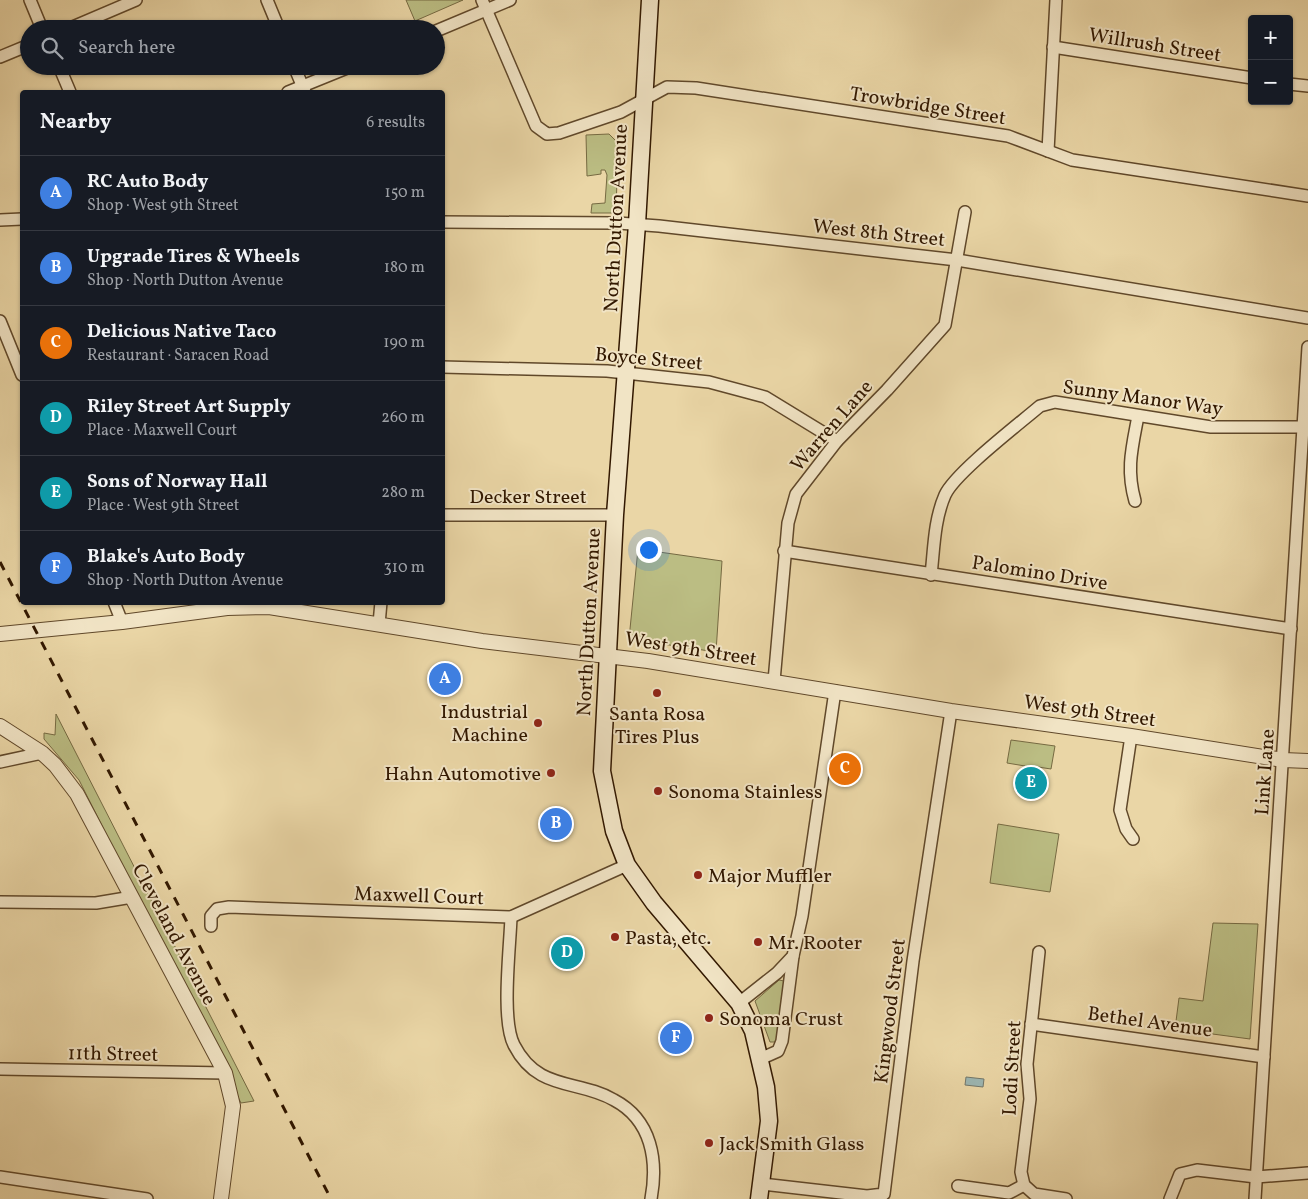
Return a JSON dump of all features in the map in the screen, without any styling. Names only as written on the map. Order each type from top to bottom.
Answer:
[{"type":"main road","name":"North Dutton Avenue","points":[[650,0],[637,224],[615,515],[602,771],[614,831],[627,865],[654,903],[739,1003],[752,1030],[760,1059],[769,1121],[761,1192]]},
{"type":"street","points":[[30,0],[38,20]]},
{"type":"street","points":[[89,20],[136,0]]},
{"type":"street","points":[[267,0],[275,20]]},
{"type":"street","points":[[445,26],[484,5],[510,0]]},
{"type":"street","points":[[1048,151],[1056,0]]},
{"type":"street","name":"Trowbridge Street","points":[[484,5],[536,126],[547,134],[559,134],[621,112],[643,98],[667,87],[696,88],[1008,136],[1072,160],[1308,196]]},
{"type":"street","name":"Willrush Street","points":[[1053,47],[1248,77]]},
{"type":"street","points":[[0,57],[20,49]]},
{"type":"street","points":[[62,75],[69,90]]},
{"type":"street","points":[[298,75],[304,90],[334,75]]},
{"type":"street","points":[[1293,84],[1308,86]]},
{"type":"street","name":"Warren Lane","points":[[774,681],[784,551],[788,523],[796,494],[837,441],[887,390],[944,325],[965,212]]},
{"type":"street","points":[[0,220],[20,220]]},
{"type":"street","name":"West 8th Street","points":[[445,222],[637,224],[957,260],[1308,318]]},
{"type":"street","points":[[0,321],[20,366]]},
{"type":"street","name":"Link Lane","points":[[1255,1199],[1308,347]]},
{"type":"street","name":"Boyce Street","points":[[445,367],[626,373],[710,382],[765,397],[837,441]]},
{"type":"street","name":"Sunny Manor Way","points":[[931,575],[938,514],[945,493],[958,477],[1040,406],[1055,402],[1211,427],[1303,427]]},
{"type":"street","points":[[1135,501],[1130,483],[1129,461],[1138,416]]},
{"type":"street","name":"Decker Street","points":[[445,515],[615,515]]},
{"type":"street","name":"Palomino Drive","points":[[784,551],[1291,629]]},
{"type":"street","points":[[115,605],[122,622]]},
{"type":"street","name":"West 9th Street","points":[[0,634],[122,622],[227,605],[269,607],[482,641],[607,655],[835,691],[951,712],[1308,762]]},
{"type":"street","points":[[379,624],[381,605]]},
{"type":"street","points":[[760,1059],[778,1051],[782,1041],[793,956],[802,916],[835,691]]},
{"type":"street","name":"Kingwood Street","points":[[761,1192],[867,1196],[884,1194],[914,961],[951,712]]},
{"type":"street","name":"Cleveland Avenue","points":[[1,730],[42,753],[55,765],[77,794],[225,1073],[233,1106],[221,1199]]},
{"type":"street","points":[[1131,736],[1120,810],[1126,829],[1133,838]]},
{"type":"street","points":[[0,762],[42,753]]},
{"type":"street","name":"Maxwell Court","points":[[211,926],[211,916],[217,909],[229,907],[510,917],[627,865]]},
{"type":"street","points":[[0,902],[96,903],[132,897]]},
{"type":"street","points":[[510,917],[508,1022],[514,1045],[529,1064],[544,1077],[561,1085],[615,1100],[636,1118],[653,1150],[651,1199]]},
{"type":"street","name":"Lodi Street","points":[[1024,1185],[1021,1172],[1030,1099],[1027,1064],[1040,952]]},
{"type":"street","points":[[739,1003],[776,973],[793,956]]},
{"type":"street","name":"Bethel Avenue","points":[[1031,1024],[1264,1057]]},
{"type":"street","name":"11th Street","points":[[0,1069],[225,1073]]},
{"type":"street","points":[[1170,1199],[1180,1174],[1197,1170],[1256,1176],[1308,1173]]},
{"type":"street","points":[[0,1177],[147,1199]]},
{"type":"street","points":[[958,1186],[1009,1193],[1024,1185],[1034,1194],[1066,1199]]},
{"type":"green space","points":[[406,0],[463,0],[417,20],[415,20]]},
{"type":"green space","points":[[609,134],[618,143],[616,213],[591,213],[592,204],[605,203],[607,175],[605,170],[601,170],[601,174],[587,176],[586,135]]},
{"type":"green space","points":[[638,549],[722,561],[716,652],[629,639]]},
{"type":"green space","points":[[56,714],[254,1101],[241,1103],[79,780],[44,739],[44,733],[55,735]]},
{"type":"green space","points":[[1011,740],[1055,746],[1051,769],[1038,767],[1037,774],[1024,772],[1025,766],[1007,763]]},
{"type":"green space","points":[[998,824],[1059,834],[1050,892],[990,883]]},
{"type":"green space","points":[[1213,923],[1258,924],[1250,1039],[1175,1029],[1179,998],[1203,1001]]},
{"type":"green space","points":[[779,980],[784,981],[776,1042],[770,1042],[755,1001]]},
{"type":"water","points":[[966,1077],[984,1079],[983,1087],[965,1085]]},
{"type":"railway","points":[[0,562],[20,600]]},
{"type":"railway","points":[[22,605],[331,1199]]},
{"type":"place","name":"RC Auto Body","points":[[445,679]]},
{"type":"place","name":"Santa Rosa Tires Plus","points":[[657,693]]},
{"type":"place","name":"Industrial Machine","points":[[538,723]]},
{"type":"place","name":"Delicious Native Taco","points":[[845,769]]},
{"type":"place","name":"Hahn Automotive","points":[[551,773]]},
{"type":"place","name":"Sons of Norway Hall","points":[[1031,783]]},
{"type":"place","name":"Sonoma Stainless","points":[[658,791]]},
{"type":"place","name":"Upgrade Tires & Wheels","points":[[556,824]]},
{"type":"place","name":"Major Muffler","points":[[698,875]]},
{"type":"place","name":"Pasta, etc.","points":[[615,937]]},
{"type":"place","name":"Mr. Rooter","points":[[758,942]]},
{"type":"place","name":"Riley Street Art Supply","points":[[567,953]]},
{"type":"place","name":"Sonoma Crust","points":[[709,1018]]},
{"type":"place","name":"Blake's Auto Body","points":[[676,1038]]},
{"type":"place","name":"Jack Smith Glass","points":[[709,1143]]}]
